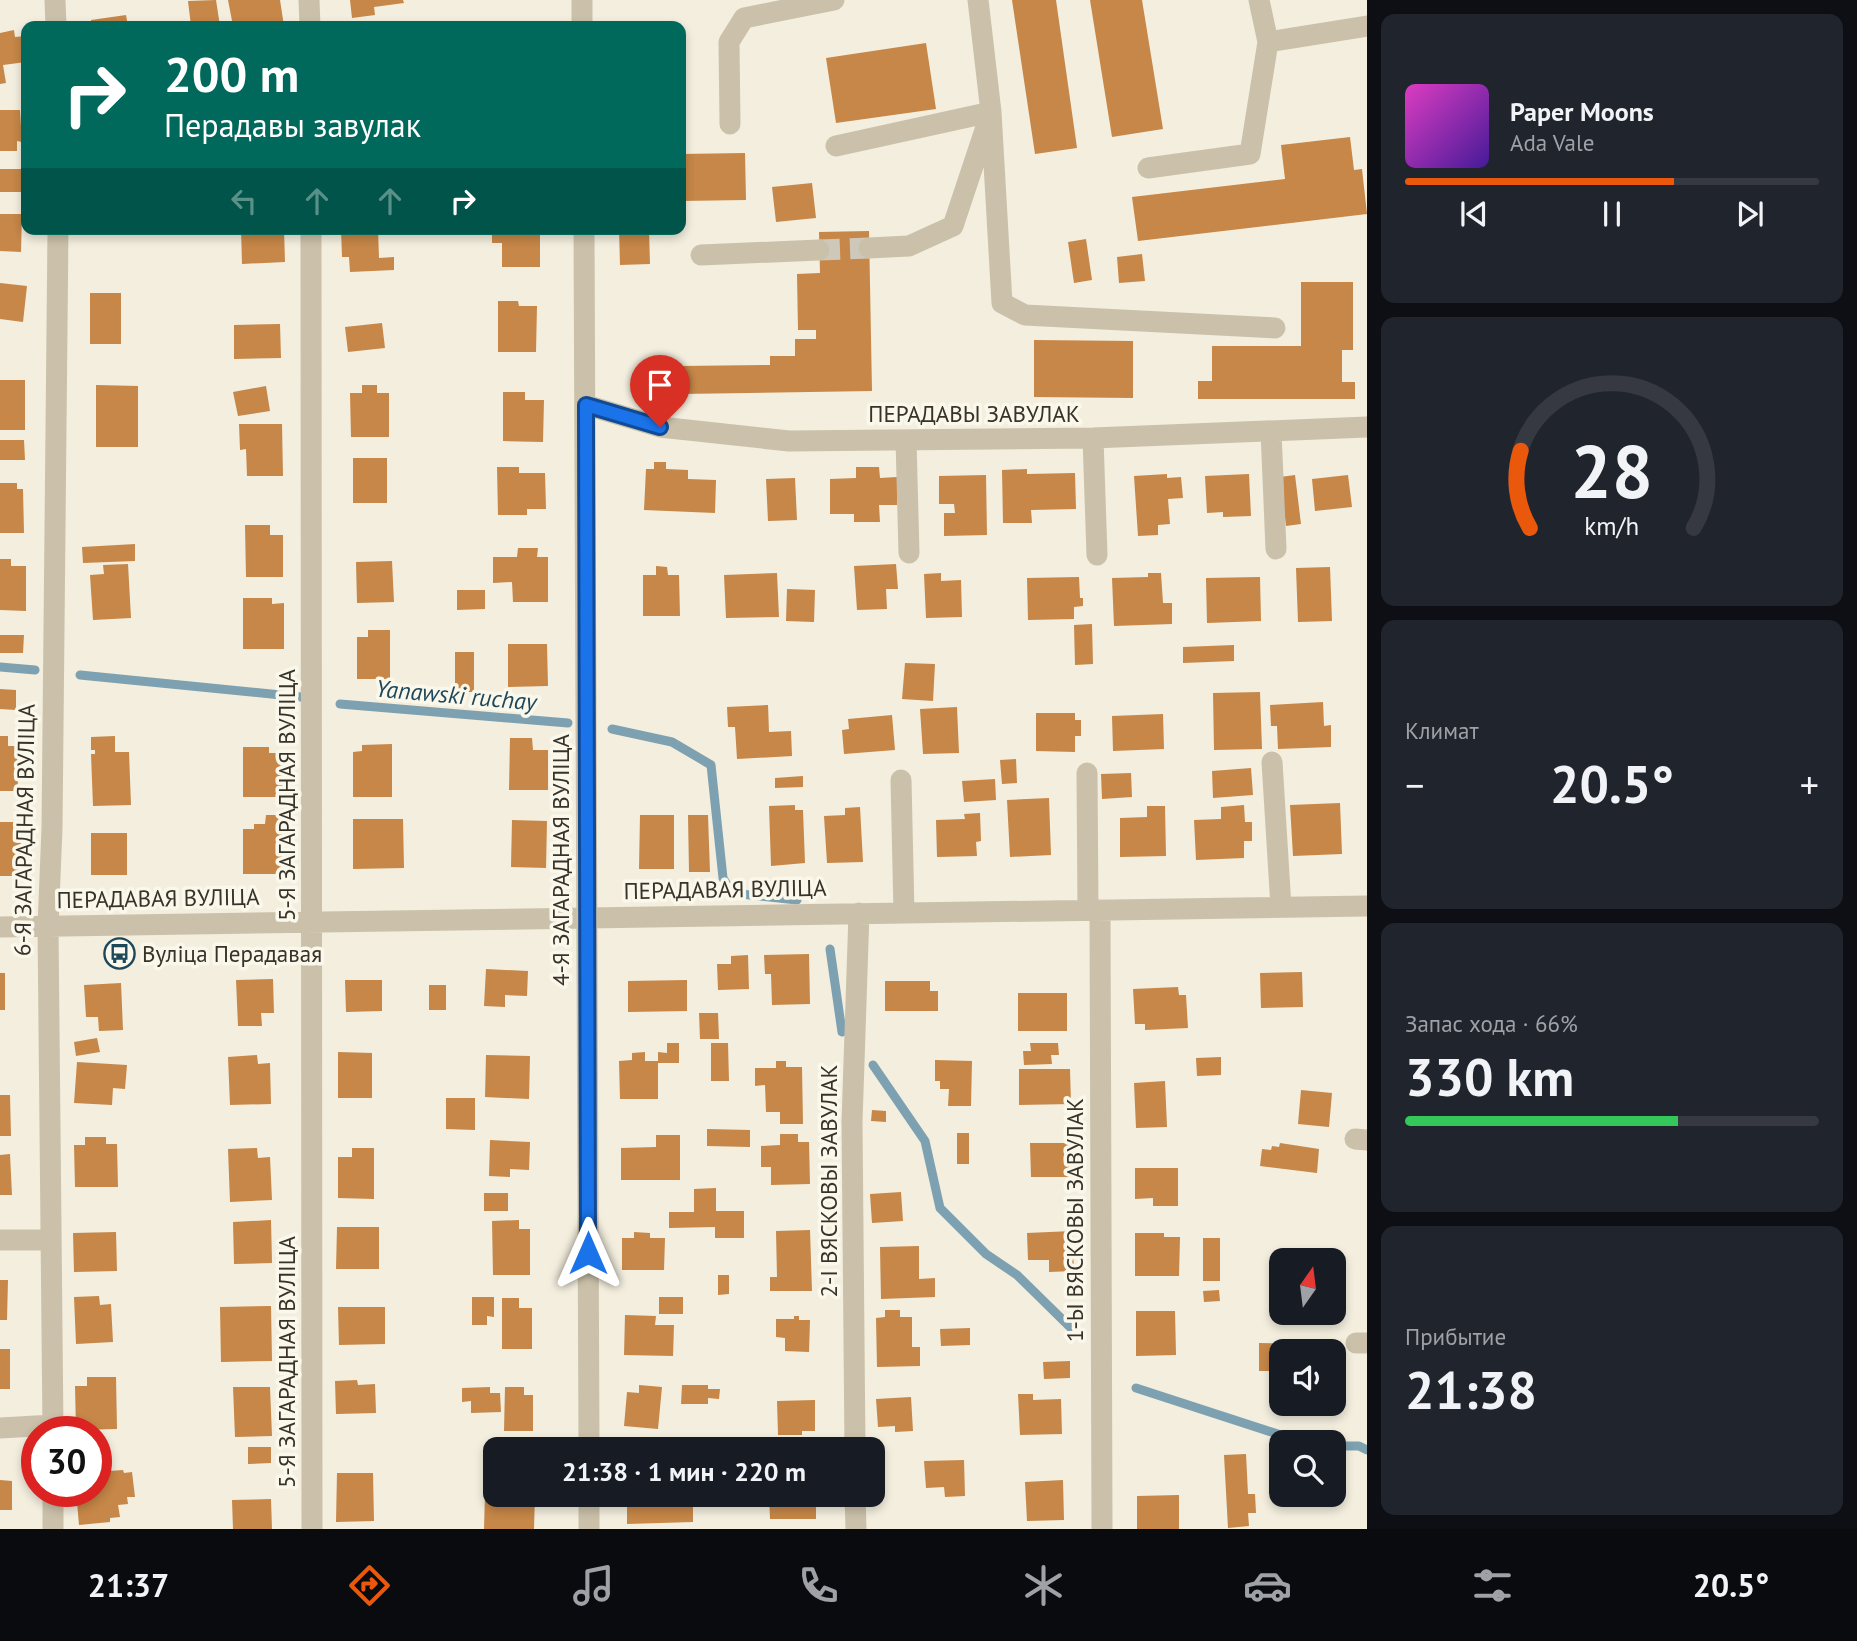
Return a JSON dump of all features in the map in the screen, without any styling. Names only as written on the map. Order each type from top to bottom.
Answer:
[{"type":"street","points":[[55,0],[56,21]]},
{"type":"street","points":[[309,0],[310,21]]},
{"type":"street","points":[[582,0],[582,21]]},
{"type":"street","points":[[730,124],[729,43],[744,18],[834,0]]},
{"type":"street","points":[[978,0],[991,112],[1002,303],[1025,315],[1275,328]]},
{"type":"street","points":[[1148,167],[1250,154],[1268,42],[1259,0]]},
{"type":"street","points":[[1268,42],[1367,26]]},
{"type":"street","points":[[836,146],[991,112]]},
{"type":"street","points":[[869,248],[909,246],[953,226],[991,112]]},
{"type":"street","name":"6-Я ЗАГАРАДНАЯ ВУЛІЦА","points":[[53,1416],[48,926],[52,828],[58,235]]},
{"type":"street","name":"5-Я ЗАГАРАДНАЯ ВУЛІЦА","points":[[311,235],[312,1529]]},
{"type":"street","name":"4-Я ЗАГАРАДНАЯ ВУЛІЦА","points":[[584,235],[589,1437]]},
{"type":"street","points":[[701,255],[819,250]]},
{"type":"street","name":"ПЕРАДАВЫ ЗАВУЛАК","points":[[586,405],[660,427],[789,440],[1093,438],[1367,427]]},
{"type":"street","points":[[1271,431],[1276,549]]},
{"type":"street","points":[[1093,438],[1097,555]]},
{"type":"street","points":[[906,440],[909,553]]},
{"type":"street","points":[[1272,762],[1280,907]]},
{"type":"street","name":"1-Ы ВЯСКОВЫ ЗАВУЛАК","points":[[1087,773],[1094,910],[1101,1529]]},
{"type":"street","points":[[901,780],[904,913]]},
{"type":"street","name":"ПЕРАДАВАЯ ВУЛІЦА","points":[[0,926],[1367,906]]},
{"type":"street","name":"2-І ВЯСКОВЫ ЗАВУЛАК","points":[[855,1437],[852,1122],[859,914]]},
{"type":"street","points":[[0,1240],[51,1240]]},
{"type":"street","points":[[0,1428],[21,1428]]},
{"type":"street","points":[[53,1507],[53,1529]]},
{"type":"street","points":[[589,1507],[589,1529]]},
{"type":"street","points":[[855,1507],[856,1529]]},
{"type":"building","points":[[216,0],[219,21],[190,21],[188,1]]},
{"type":"building","points":[[228,0],[280,0],[283,21],[232,21]]},
{"type":"building","points":[[350,0],[403,0],[404,3],[374,7],[375,15],[352,18]]},
{"type":"building","points":[[1012,0],[1056,0],[1077,148],[1035,154]]},
{"type":"building","points":[[1090,0],[1142,0],[1163,129],[1112,137]]},
{"type":"building","points":[[126,15],[127,21],[91,21]]},
{"type":"building","points":[[14,30],[15,37],[21,36],[21,63],[3,65],[6,83],[0,84],[0,33]]},
{"type":"building","points":[[926,43],[936,109],[836,123],[826,58]]},
{"type":"building","points":[[0,110],[20,110],[21,142],[17,141],[17,151],[0,151]]},
{"type":"building","points":[[1350,137],[1354,170],[1362,169],[1367,214],[1138,241],[1132,197],[1285,179],[1281,145]]},
{"type":"building","points":[[745,153],[746,200],[686,201],[686,154]]},
{"type":"building","points":[[0,169],[21,169],[21,192],[0,192]]},
{"type":"building","points":[[812,183],[816,218],[776,222],[772,187]]},
{"type":"building","points":[[0,214],[21,214],[21,252],[0,251]]},
{"type":"building","points":[[869,231],[872,391],[681,394],[680,366],[770,365],[770,356],[795,356],[795,339],[816,339],[816,330],[798,330],[797,274],[820,273],[819,232]]},
{"type":"building","points":[[241,235],[284,235],[285,262],[242,264]]},
{"type":"building","points":[[341,235],[378,235],[379,258],[394,257],[394,270],[350,272],[349,257],[342,257]]},
{"type":"building","points":[[492,235],[540,235],[540,267],[502,267],[502,243],[492,243]]},
{"type":"building","points":[[619,235],[649,235],[650,264],[620,265]]},
{"type":"building","points":[[1086,239],[1092,280],[1074,283],[1068,242]]},
{"type":"building","points":[[1142,254],[1145,281],[1119,283],[1117,257]]},
{"type":"building","points":[[1301,282],[1353,282],[1353,350],[1342,350],[1342,382],[1355,382],[1355,399],[1198,399],[1198,381],[1212,381],[1212,346],[1301,346]]},
{"type":"building","points":[[0,283],[27,286],[23,322],[0,319]]},
{"type":"building","points":[[90,293],[121,293],[121,344],[90,344]]},
{"type":"building","points":[[498,301],[518,301],[519,306],[537,306],[536,352],[498,352]]},
{"type":"building","points":[[382,323],[385,348],[348,352],[345,327]]},
{"type":"building","points":[[280,324],[281,358],[234,359],[234,325]]},
{"type":"building","points":[[1034,340],[1133,341],[1133,398],[1034,397]]},
{"type":"building","points":[[0,380],[25,380],[25,430],[0,430]]},
{"type":"building","points":[[96,385],[138,386],[138,447],[96,447]]},
{"type":"building","points":[[362,385],[377,385],[377,393],[389,393],[389,437],[351,437],[350,393],[362,393]]},
{"type":"building","points":[[266,386],[270,411],[238,416],[233,392]]},
{"type":"building","points":[[503,392],[525,392],[525,400],[544,400],[543,442],[503,441]]},
{"type":"building","points":[[239,424],[282,424],[283,476],[247,476],[246,449],[240,450]]},
{"type":"building","points":[[0,440],[24,440],[25,460],[0,460]]},
{"type":"building","points":[[353,458],[387,458],[387,503],[353,503]]},
{"type":"building","points":[[654,462],[666,462],[666,469],[688,470],[688,479],[716,480],[715,513],[644,510],[646,469],[654,469]]},
{"type":"building","points":[[497,467],[519,467],[519,473],[545,473],[546,509],[527,509],[527,515],[498,515]]},
{"type":"building","points":[[856,467],[879,467],[880,478],[897,477],[897,505],[879,505],[880,522],[854,522],[854,514],[830,514],[830,479],[856,478]]},
{"type":"building","points":[[1027,469],[1027,474],[1075,473],[1076,509],[1031,510],[1032,523],[1003,523],[1002,470]]},
{"type":"building","points":[[1167,474],[1167,478],[1181,477],[1183,498],[1168,499],[1170,524],[1158,525],[1158,535],[1138,536],[1134,476]]},
{"type":"building","points":[[1249,474],[1251,516],[1223,517],[1223,512],[1207,513],[1205,476]]},
{"type":"building","points":[[986,475],[987,535],[944,536],[944,513],[955,513],[954,504],[939,504],[939,476]]},
{"type":"building","points":[[1295,475],[1301,524],[1286,526],[1280,477]]},
{"type":"building","points":[[1348,475],[1352,507],[1315,511],[1312,479]]},
{"type":"building","points":[[795,478],[797,520],[768,521],[766,479]]},
{"type":"building","points":[[0,483],[17,483],[17,489],[23,489],[24,533],[0,533]]},
{"type":"building","points":[[245,525],[270,525],[270,535],[283,535],[283,577],[246,577]]},
{"type":"building","points":[[135,544],[135,561],[83,563],[82,547]]},
{"type":"building","points":[[518,548],[538,548],[537,557],[548,557],[548,602],[513,602],[512,582],[493,583],[493,557],[517,557]]},
{"type":"building","points":[[0,559],[11,559],[11,566],[26,566],[26,611],[0,610]]},
{"type":"building","points":[[392,561],[394,602],[357,603],[356,562]]},
{"type":"building","points":[[128,564],[131,618],[93,620],[90,575],[104,574],[103,565]]},
{"type":"building","points":[[896,564],[898,589],[886,589],[887,609],[857,610],[854,566]]},
{"type":"building","points":[[656,566],[667,567],[668,575],[679,575],[680,616],[643,616],[643,575],[656,575]]},
{"type":"building","points":[[1330,567],[1332,621],[1298,622],[1296,568]]},
{"type":"building","points":[[777,573],[779,617],[726,618],[724,575]]},
{"type":"building","points":[[941,573],[941,581],[961,580],[962,617],[926,618],[924,574]]},
{"type":"building","points":[[1148,573],[1161,573],[1163,603],[1172,603],[1172,624],[1114,626],[1112,578],[1148,577]]},
{"type":"building","points":[[1079,577],[1083,606],[1074,607],[1074,619],[1028,620],[1027,578]]},
{"type":"building","points":[[1260,577],[1261,621],[1207,623],[1206,578]]},
{"type":"building","points":[[787,589],[815,590],[814,622],[786,621]]},
{"type":"building","points":[[457,590],[485,590],[485,609],[457,610]]},
{"type":"building","points":[[243,598],[272,598],[272,604],[284,603],[284,649],[243,649]]},
{"type":"building","points":[[1092,624],[1093,664],[1075,665],[1074,625]]},
{"type":"building","points":[[368,630],[390,630],[390,679],[357,679],[357,637],[368,637]]},
{"type":"building","points":[[0,635],[24,635],[23,653],[0,653]]},
{"type":"building","points":[[508,644],[547,644],[548,686],[508,687]]},
{"type":"building","points":[[1234,645],[1234,661],[1183,663],[1183,647]]},
{"type":"building","points":[[455,652],[474,652],[474,692],[455,692]]},
{"type":"building","points":[[905,663],[935,664],[933,701],[902,699]]},
{"type":"building","points":[[0,689],[16,690],[16,710],[0,709]]},
{"type":"building","points":[[1260,692],[1262,749],[1214,750],[1213,693]]},
{"type":"building","points":[[1323,702],[1324,726],[1331,725],[1331,747],[1278,749],[1277,726],[1271,726],[1270,705]]},
{"type":"building","points":[[768,705],[769,732],[791,731],[792,756],[737,759],[735,727],[728,727],[727,707]]},
{"type":"building","points":[[957,707],[959,753],[923,754],[920,709]]},
{"type":"building","points":[[1036,713],[1075,713],[1075,720],[1081,720],[1081,736],[1075,736],[1075,752],[1036,751]]},
{"type":"building","points":[[1163,714],[1164,749],[1113,751],[1112,716]]},
{"type":"building","points":[[892,715],[895,750],[844,754],[842,730],[849,729],[848,719]]},
{"type":"building","points":[[0,736],[8,736],[8,746],[17,746],[18,791],[0,791]]},
{"type":"building","points":[[115,736],[115,752],[129,752],[131,805],[93,806],[91,754],[95,754],[95,750],[91,750],[91,737]]},
{"type":"building","points":[[510,738],[532,738],[533,750],[548,750],[548,790],[509,790]]},
{"type":"building","points":[[392,744],[392,797],[353,797],[353,752],[362,751],[362,745]]},
{"type":"building","points":[[243,747],[269,747],[269,753],[283,753],[283,797],[243,797]]},
{"type":"building","points":[[1016,759],[1017,783],[1002,784],[1000,760]]},
{"type":"building","points":[[1251,768],[1253,795],[1213,798],[1212,771]]},
{"type":"building","points":[[1131,773],[1132,797],[1102,799],[1101,774]]},
{"type":"building","points":[[803,776],[803,787],[775,788],[775,778]]},
{"type":"building","points":[[995,779],[996,800],[964,802],[962,781]]},
{"type":"building","points":[[1049,798],[1051,855],[1010,857],[1007,800]]},
{"type":"building","points":[[1340,803],[1342,854],[1293,856],[1290,805]]},
{"type":"building","points":[[795,805],[795,810],[803,810],[805,863],[771,866],[769,806]]},
{"type":"building","points":[[1244,805],[1245,822],[1252,822],[1252,841],[1244,841],[1244,858],[1196,860],[1194,820],[1221,819],[1221,807]]},
{"type":"building","points":[[1147,806],[1165,806],[1166,856],[1120,857],[1120,818],[1147,817]]},
{"type":"building","points":[[860,807],[863,862],[827,863],[824,816],[845,815],[845,808]]},
{"type":"building","points":[[980,813],[981,841],[976,842],[977,856],[937,857],[936,820],[965,819],[964,814]]},
{"type":"building","points":[[266,815],[283,815],[283,874],[243,874],[243,829],[254,829],[254,824],[265,824]]},
{"type":"building","points":[[640,815],[674,815],[674,869],[639,869]]},
{"type":"building","points":[[688,815],[708,815],[710,872],[689,872]]},
{"type":"building","points":[[353,819],[403,819],[404,868],[353,869]]},
{"type":"building","points":[[512,820],[547,821],[546,868],[511,867]]},
{"type":"building","points":[[0,822],[16,822],[16,830],[21,830],[21,876],[0,876]]},
{"type":"building","points":[[91,833],[127,833],[127,875],[91,875]]},
{"type":"building","points":[[809,954],[810,1004],[772,1005],[771,974],[765,974],[764,955]]},
{"type":"building","points":[[748,955],[749,989],[718,990],[717,964],[731,964],[731,956]]},
{"type":"building","points":[[486,969],[528,971],[527,996],[505,995],[505,1007],[484,1006]]},
{"type":"building","points":[[1302,972],[1303,1007],[1261,1008],[1260,973]]},
{"type":"building","points":[[0,973],[5,973],[5,1010],[0,1010]]},
{"type":"building","points":[[273,979],[274,1013],[261,1013],[262,1026],[238,1026],[236,980]]},
{"type":"building","points":[[345,980],[382,980],[382,1011],[346,1012]]},
{"type":"building","points":[[687,980],[687,1011],[628,1012],[628,981]]},
{"type":"building","points":[[885,981],[930,981],[930,991],[938,991],[938,1011],[885,1011]]},
{"type":"building","points":[[121,983],[123,1030],[99,1031],[98,1017],[86,1017],[84,985]]},
{"type":"building","points":[[429,985],[446,985],[446,1010],[429,1010]]},
{"type":"building","points":[[1178,987],[1179,995],[1186,995],[1188,1028],[1145,1030],[1145,1024],[1135,1024],[1133,989]]},
{"type":"building","points":[[1018,993],[1067,993],[1067,1031],[1018,1031]]},
{"type":"building","points":[[699,1013],[718,1013],[719,1039],[700,1039]]},
{"type":"building","points":[[97,1038],[100,1052],[76,1056],[74,1042]]},
{"type":"building","points":[[667,1043],[679,1043],[679,1063],[658,1063],[658,1099],[620,1099],[619,1061],[632,1060],[632,1053],[645,1052],[645,1061],[658,1061],[658,1052],[667,1053]]},
{"type":"building","points":[[711,1043],[728,1043],[729,1081],[711,1081]]},
{"type":"building","points":[[1030,1043],[1058,1043],[1059,1055],[1051,1055],[1052,1064],[1024,1065],[1023,1051],[1031,1051]]},
{"type":"building","points":[[338,1052],[372,1053],[372,1098],[338,1098]]},
{"type":"building","points":[[257,1055],[258,1064],[270,1063],[271,1104],[230,1105],[228,1057]]},
{"type":"building","points":[[486,1055],[530,1056],[529,1099],[485,1097]]},
{"type":"building","points":[[1221,1057],[1221,1075],[1197,1076],[1196,1058]]},
{"type":"building","points":[[935,1060],[972,1061],[971,1106],[948,1106],[949,1089],[940,1089],[940,1081],[935,1081]]},
{"type":"building","points":[[776,1061],[786,1061],[786,1067],[802,1067],[803,1124],[780,1124],[780,1112],[766,1112],[765,1085],[755,1086],[755,1068],[776,1068]]},
{"type":"building","points":[[77,1062],[127,1065],[125,1089],[113,1088],[112,1105],[74,1103]]},
{"type":"building","points":[[1019,1069],[1070,1069],[1071,1104],[1019,1105]]},
{"type":"building","points":[[1165,1081],[1167,1127],[1136,1128],[1134,1083]]},
{"type":"building","points":[[1301,1090],[1332,1093],[1329,1127],[1298,1124]]},
{"type":"building","points":[[0,1095],[10,1095],[11,1136],[0,1136]]},
{"type":"building","points":[[446,1098],[475,1098],[475,1130],[446,1129]]},
{"type":"building","points":[[872,1110],[886,1111],[886,1122],[871,1121]]},
{"type":"building","points":[[707,1129],[750,1130],[750,1147],[707,1146]]},
{"type":"building","points":[[957,1133],[969,1133],[969,1164],[957,1164]]},
{"type":"building","points":[[780,1134],[798,1134],[798,1142],[809,1142],[810,1184],[771,1185],[771,1167],[761,1167],[761,1146],[780,1145]]},
{"type":"building","points":[[656,1135],[680,1135],[680,1180],[621,1180],[621,1148],[656,1147]]},
{"type":"building","points":[[85,1137],[106,1137],[106,1144],[117,1144],[118,1187],[75,1187],[74,1145],[85,1145]]},
{"type":"building","points":[[490,1140],[530,1142],[529,1170],[510,1169],[510,1177],[489,1176]]},
{"type":"building","points":[[1030,1143],[1070,1143],[1070,1177],[1031,1177]]},
{"type":"building","points":[[1280,1143],[1319,1149],[1317,1173],[1260,1166],[1262,1149],[1271,1150],[1272,1146],[1279,1147]]},
{"type":"building","points":[[257,1148],[258,1158],[270,1157],[272,1200],[230,1202],[228,1149]]},
{"type":"building","points":[[352,1148],[374,1148],[374,1199],[338,1198],[338,1157],[352,1157]]},
{"type":"building","points":[[10,1154],[12,1195],[0,1195],[0,1155]]},
{"type":"building","points":[[1135,1168],[1178,1168],[1178,1206],[1153,1206],[1153,1198],[1135,1199]]},
{"type":"building","points":[[716,1188],[716,1211],[744,1211],[744,1238],[715,1238],[715,1227],[669,1228],[669,1212],[694,1212],[694,1189]]},
{"type":"building","points":[[901,1192],[903,1221],[872,1223],[870,1194]]},
{"type":"building","points":[[484,1193],[508,1193],[508,1211],[484,1211]]},
{"type":"building","points":[[271,1220],[272,1263],[234,1264],[233,1222]]},
{"type":"building","points":[[519,1220],[519,1229],[530,1229],[530,1275],[493,1275],[492,1221]]},
{"type":"building","points":[[337,1227],[379,1227],[379,1269],[336,1269]]},
{"type":"building","points":[[810,1230],[812,1291],[770,1291],[770,1277],[777,1277],[776,1231]]},
{"type":"building","points":[[1072,1231],[1074,1271],[1049,1272],[1049,1260],[1028,1260],[1027,1233]]},
{"type":"building","points":[[116,1232],[117,1271],[74,1272],[73,1233]]},
{"type":"building","points":[[634,1232],[650,1233],[650,1238],[665,1238],[664,1270],[622,1270],[622,1238],[634,1238]]},
{"type":"building","points":[[1135,1233],[1164,1233],[1164,1237],[1180,1237],[1179,1276],[1135,1276]]},
{"type":"building","points":[[1203,1238],[1220,1238],[1220,1281],[1203,1281]]},
{"type":"building","points":[[919,1246],[919,1279],[935,1278],[935,1297],[881,1299],[880,1247]]},
{"type":"building","points":[[718,1275],[729,1275],[729,1294],[718,1295]]},
{"type":"building","points":[[0,1280],[8,1280],[7,1320],[0,1320]]},
{"type":"building","points":[[1219,1290],[1220,1301],[1204,1302],[1203,1291]]},
{"type":"building","points":[[99,1296],[100,1305],[111,1304],[113,1342],[76,1344],[74,1297]]},
{"type":"building","points":[[472,1297],[494,1297],[494,1317],[487,1316],[487,1325],[472,1325]]},
{"type":"building","points":[[659,1297],[683,1297],[683,1314],[659,1314]]},
{"type":"building","points":[[502,1298],[519,1298],[519,1308],[532,1308],[532,1349],[502,1349]]},
{"type":"building","points":[[271,1306],[272,1361],[221,1362],[220,1307]]},
{"type":"building","points":[[338,1307],[385,1307],[385,1344],[339,1345]]},
{"type":"building","points":[[885,1310],[900,1310],[900,1317],[912,1317],[912,1347],[920,1347],[920,1366],[877,1367],[876,1318],[885,1317]]},
{"type":"building","points":[[1136,1311],[1175,1311],[1176,1355],[1136,1356]]},
{"type":"building","points":[[625,1315],[656,1316],[655,1325],[674,1325],[673,1356],[624,1355]]},
{"type":"building","points":[[794,1316],[799,1316],[799,1320],[810,1320],[809,1352],[785,1351],[785,1338],[776,1337],[776,1319],[794,1319]]},
{"type":"building","points":[[970,1328],[970,1345],[941,1346],[940,1329]]},
{"type":"building","points":[[1259,1343],[1269,1343],[1269,1371],[1259,1371]]},
{"type":"building","points":[[0,1349],[10,1349],[10,1389],[0,1389]]},
{"type":"building","points":[[1070,1361],[1070,1378],[1044,1379],[1043,1362]]},
{"type":"building","points":[[87,1377],[116,1377],[117,1429],[112,1429],[112,1416],[76,1416],[75,1386],[87,1386]]},
{"type":"building","points":[[357,1380],[358,1385],[375,1384],[376,1413],[336,1414],[335,1381]]},
{"type":"building","points":[[639,1385],[662,1387],[658,1429],[624,1426],[627,1392],[639,1393]]},
{"type":"building","points":[[682,1385],[708,1385],[708,1389],[720,1389],[719,1399],[708,1398],[708,1404],[681,1404]]},
{"type":"building","points":[[233,1387],[270,1387],[272,1436],[235,1437]]},
{"type":"building","points":[[490,1387],[490,1393],[500,1393],[501,1412],[471,1413],[471,1401],[462,1402],[462,1388]]},
{"type":"building","points":[[505,1387],[524,1387],[524,1395],[533,1395],[533,1431],[504,1431]]},
{"type":"building","points":[[1018,1394],[1033,1394],[1033,1400],[1061,1399],[1062,1434],[1020,1435]]},
{"type":"building","points":[[911,1397],[913,1431],[895,1432],[895,1426],[878,1427],[876,1399]]},
{"type":"building","points":[[815,1400],[815,1431],[802,1431],[802,1435],[778,1435],[777,1401]]},
{"type":"building","points":[[248,1447],[271,1447],[271,1463],[248,1464]]},
{"type":"building","points":[[1246,1454],[1248,1494],[1255,1494],[1256,1513],[1248,1513],[1249,1526],[1228,1528],[1224,1455]]},
{"type":"building","points":[[964,1460],[965,1496],[945,1497],[944,1487],[926,1488],[924,1461]]},
{"type":"building","points":[[112,1471],[132,1472],[135,1497],[127,1497],[128,1504],[118,1505],[120,1517],[110,1518],[110,1522],[79,1525],[77,1507],[112,1507]]},
{"type":"building","points":[[337,1473],[373,1473],[374,1521],[336,1522]]},
{"type":"building","points":[[0,1480],[12,1481],[12,1510],[0,1510]]},
{"type":"building","points":[[1063,1480],[1064,1520],[1027,1521],[1025,1482]]},
{"type":"building","points":[[1179,1495],[1179,1529],[1137,1529],[1137,1496]]},
{"type":"building","points":[[271,1499],[272,1529],[233,1529],[232,1500]]},
{"type":"building","points":[[485,1507],[535,1507],[534,1529],[484,1529]]},
{"type":"building","points":[[627,1507],[693,1507],[693,1522],[627,1524]]},
{"type":"building","points":[[770,1507],[816,1507],[816,1519],[770,1519]]},
{"type":"waterway","name":"Yanawski ruchay","points":[[0,667],[35,670]]},
{"type":"waterway","name":"Yanawski ruchay","points":[[80,675],[301,697]]},
{"type":"waterway","name":"Yanawski ruchay","points":[[340,704],[568,723]]},
{"type":"waterway","name":"Yanawski ruchay","points":[[612,729],[672,742],[711,765],[723,878],[732,893],[797,900]]},
{"type":"waterway","name":"Yanawski ruchay","points":[[830,949],[842,1032]]},
{"type":"waterway","name":"Yanawski ruchay","points":[[873,1065],[925,1141],[940,1208],[986,1254],[1017,1275],[1072,1329]]},
{"type":"waterway","name":"Yanawski ruchay","points":[[1136,1388],[1269,1431]]},
{"type":"waterway","name":"Yanawski ruchay","points":[[1346,1446],[1359,1446],[1367,1450]]},
{"type":"tunnel","points":[[819,250],[869,248]]},
{"type":"place","name":"Вуліца Перадавая","points":[[119,953]]},
{"type":"route","points":[[588,1253],[586,405],[660,427]]}]
